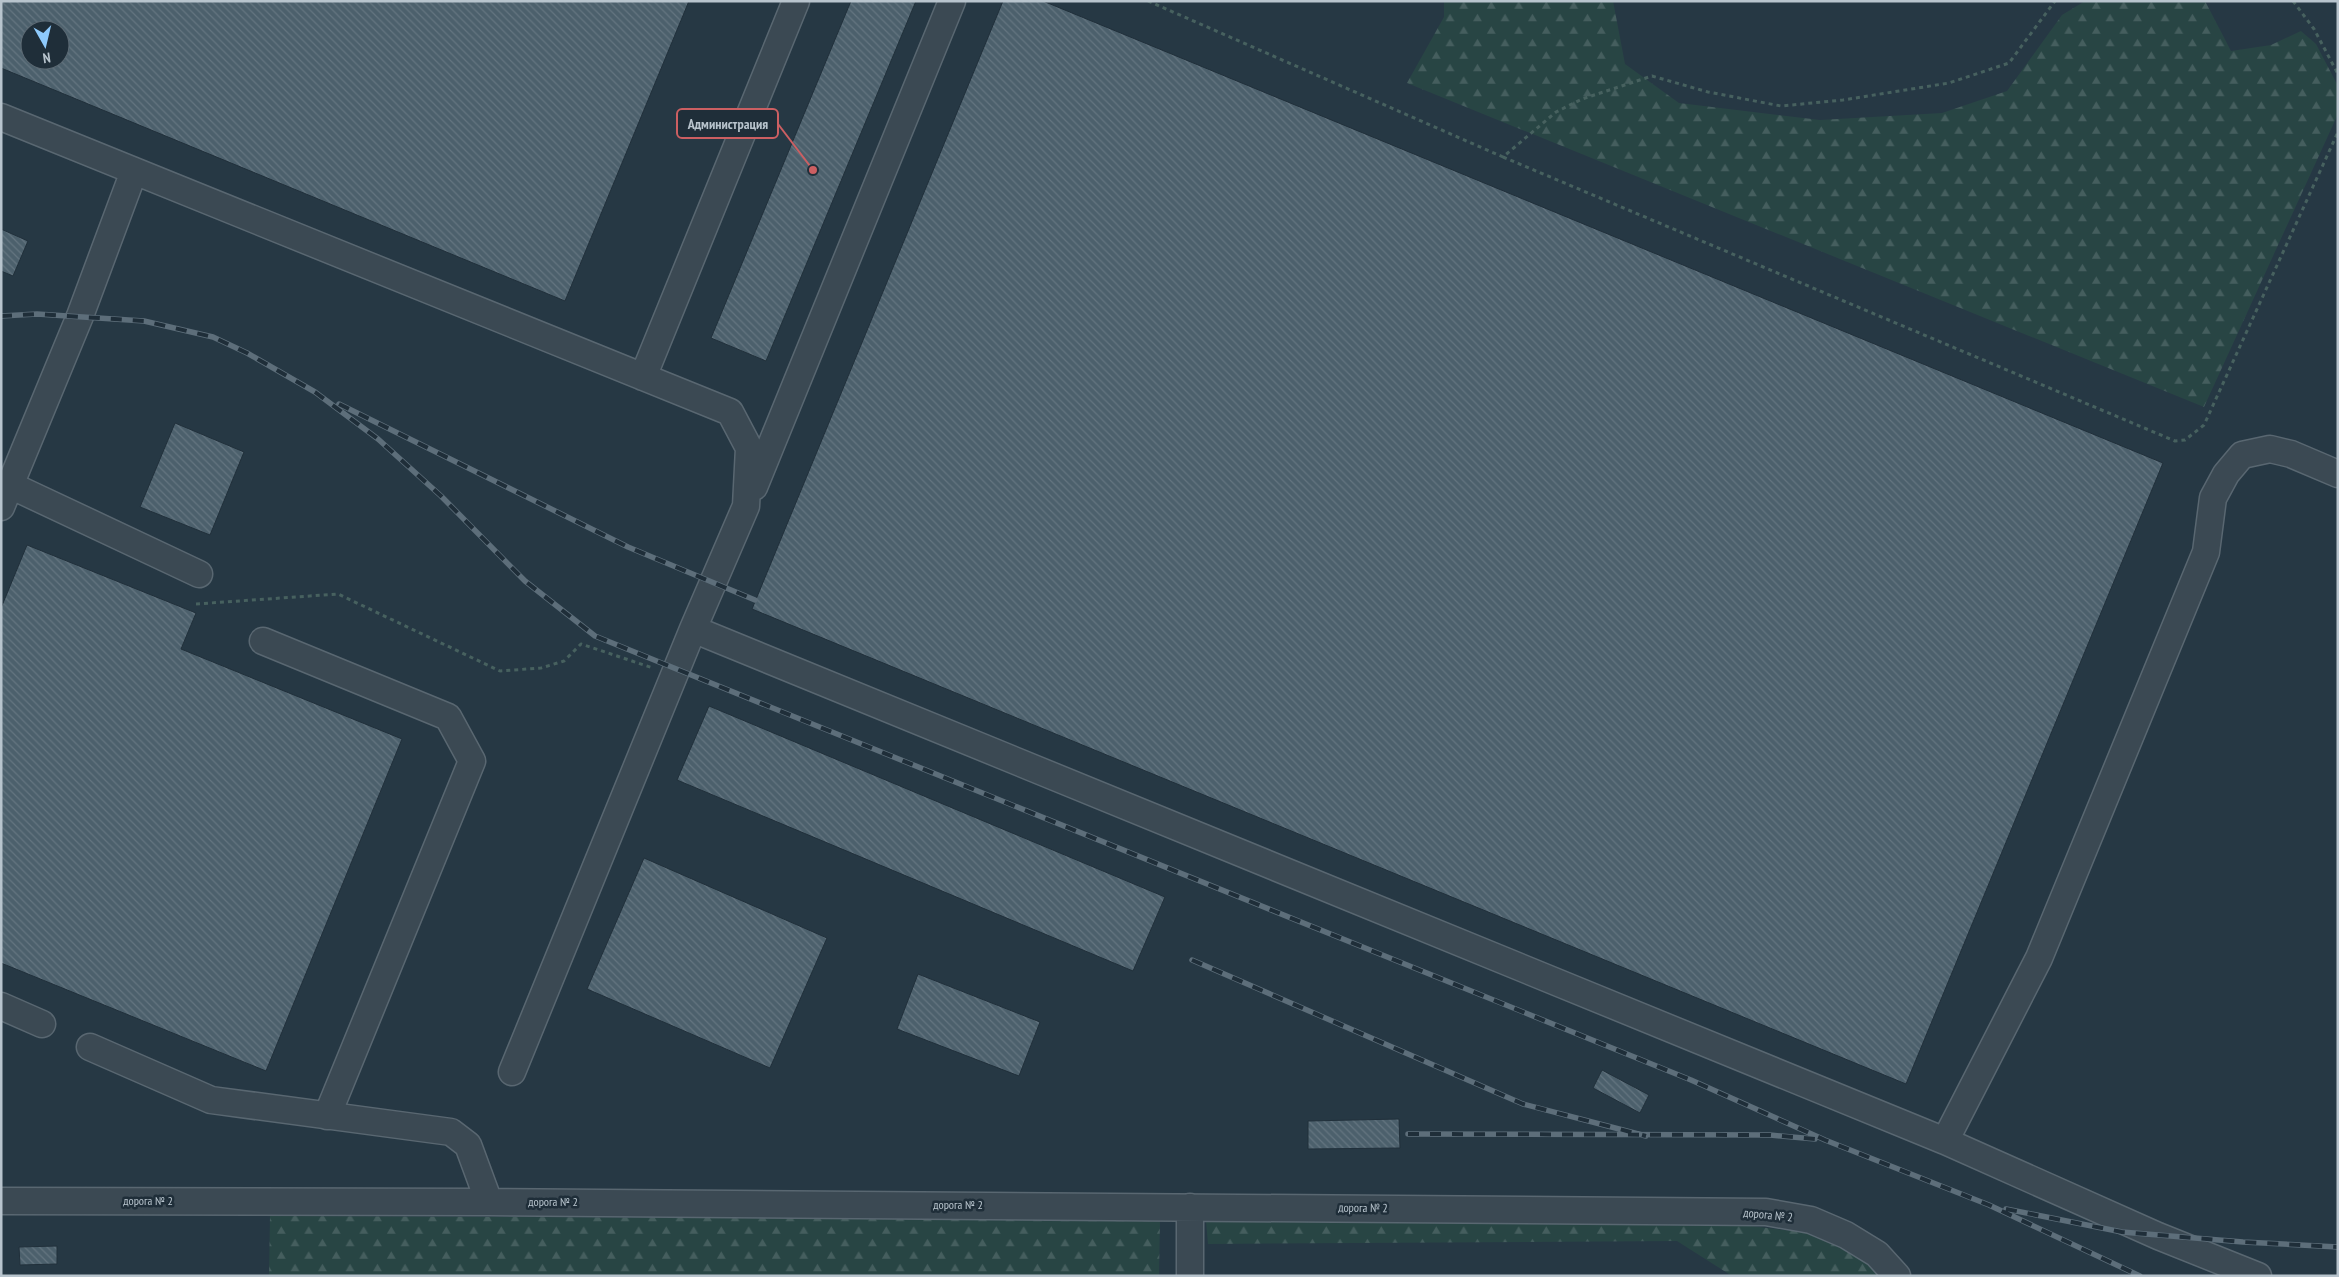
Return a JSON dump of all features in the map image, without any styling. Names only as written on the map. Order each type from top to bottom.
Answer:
[{"type":"street","points":[[643,377],[796,1]]},
{"type":"street","points":[[512,1072],[952,1]]},
{"type":"street","points":[[1,117],[730,412],[749,448],[746,506]]},
{"type":"street","points":[[134,171],[80,316],[6,496],[199,574]]},
{"type":"street","points":[[1945,1140],[2039,958],[2206,552],[2213,498],[2226,474],[2242,455],[2270,449],[2291,454],[2338,474]]},
{"type":"street","points":[[693,630],[1945,1140],[2158,1236],[2258,1276]]},
{"type":"street","points":[[263,641],[448,717],[472,761],[327,1116]]},
{"type":"street","points":[[1,1006],[42,1024]]},
{"type":"street","points":[[90,1047],[211,1100],[452,1132],[468,1145],[489,1202]]},
{"type":"street","name":"дорога № 2","points":[[1,1201],[489,1202],[1766,1212],[1811,1220],[1846,1236],[1877,1254],[1897,1276]]},
{"type":"street","points":[[1190,1207],[1190,1276]]},
{"type":"path","points":[[1148,1],[1503,157],[2175,441],[2186,440],[2204,425],[2338,132]]},
{"type":"path","points":[[1503,157],[1556,112],[1582,99],[1652,76],[1708,92],[1781,106],[1843,100],[1949,83],[2009,63],[2055,1]]},
{"type":"path","points":[[2294,1],[2314,29],[2338,74]]},
{"type":"path","points":[[196,604],[338,594],[500,671],[541,668],[564,661],[581,644],[674,676]]},
{"type":"green space","points":[[1444,1],[1613,1],[1625,64],[1679,103],[1820,120],[1942,113],[2007,91],[2062,15],[2085,1],[2205,1],[2231,51],[2271,45],[2301,31],[2316,44],[2338,86],[2338,114],[2204,407],[1407,83],[1444,17]]},
{"type":"green space","points":[[270,1216],[1160,1220],[1159,1276],[269,1276]]},
{"type":"green space","points":[[1206,1221],[1751,1226],[1810,1233],[1876,1266],[1883,1276],[1732,1276],[1677,1241],[1208,1244]]},
{"type":"building","points":[[1,1],[689,1],[565,301],[1,68]]},
{"type":"building","points":[[851,1],[916,1],[766,361],[711,338]]},
{"type":"building","points":[[1003,1],[1043,1],[2163,463],[1906,1084],[752,609]]},
{"type":"building","points":[[1,229],[28,241],[13,276],[1,271]]},
{"type":"building","points":[[175,423],[244,452],[210,535],[140,507]]},
{"type":"building","points":[[27,545],[196,613],[181,649],[402,739],[266,1071],[1,963],[1,608]]},
{"type":"building","points":[[709,706],[1165,897],[1133,971],[677,780]]},
{"type":"building","points":[[644,858],[827,938],[770,1068],[587,989]]},
{"type":"building","points":[[918,974],[1040,1022],[1019,1076],[897,1029]]},
{"type":"building","points":[[1602,1070],[1649,1095],[1640,1113],[1593,1088]]},
{"type":"building","points":[[1399,1119],[1400,1148],[1308,1149],[1308,1121]]},
{"type":"building","points":[[57,1246],[57,1264],[20,1265],[19,1247]]},
{"type":"railway","points":[[1,316],[37,314],[144,321],[213,337],[247,353],[315,392],[378,439],[441,496],[525,581],[595,636],[1691,1080],[1825,1140],[1989,1205],[2140,1276]]},
{"type":"railway","points":[[339,404],[628,547],[755,600]]},
{"type":"railway","points":[[1192,960],[1523,1104],[1646,1136]]},
{"type":"railway","points":[[1408,1134],[1770,1135],[1815,1139]]},
{"type":"railway","points":[[2006,1209],[2122,1232],[2243,1242],[2338,1247]]},
{"type":"place","name":"Администрация","points":[[813,170]]}]
